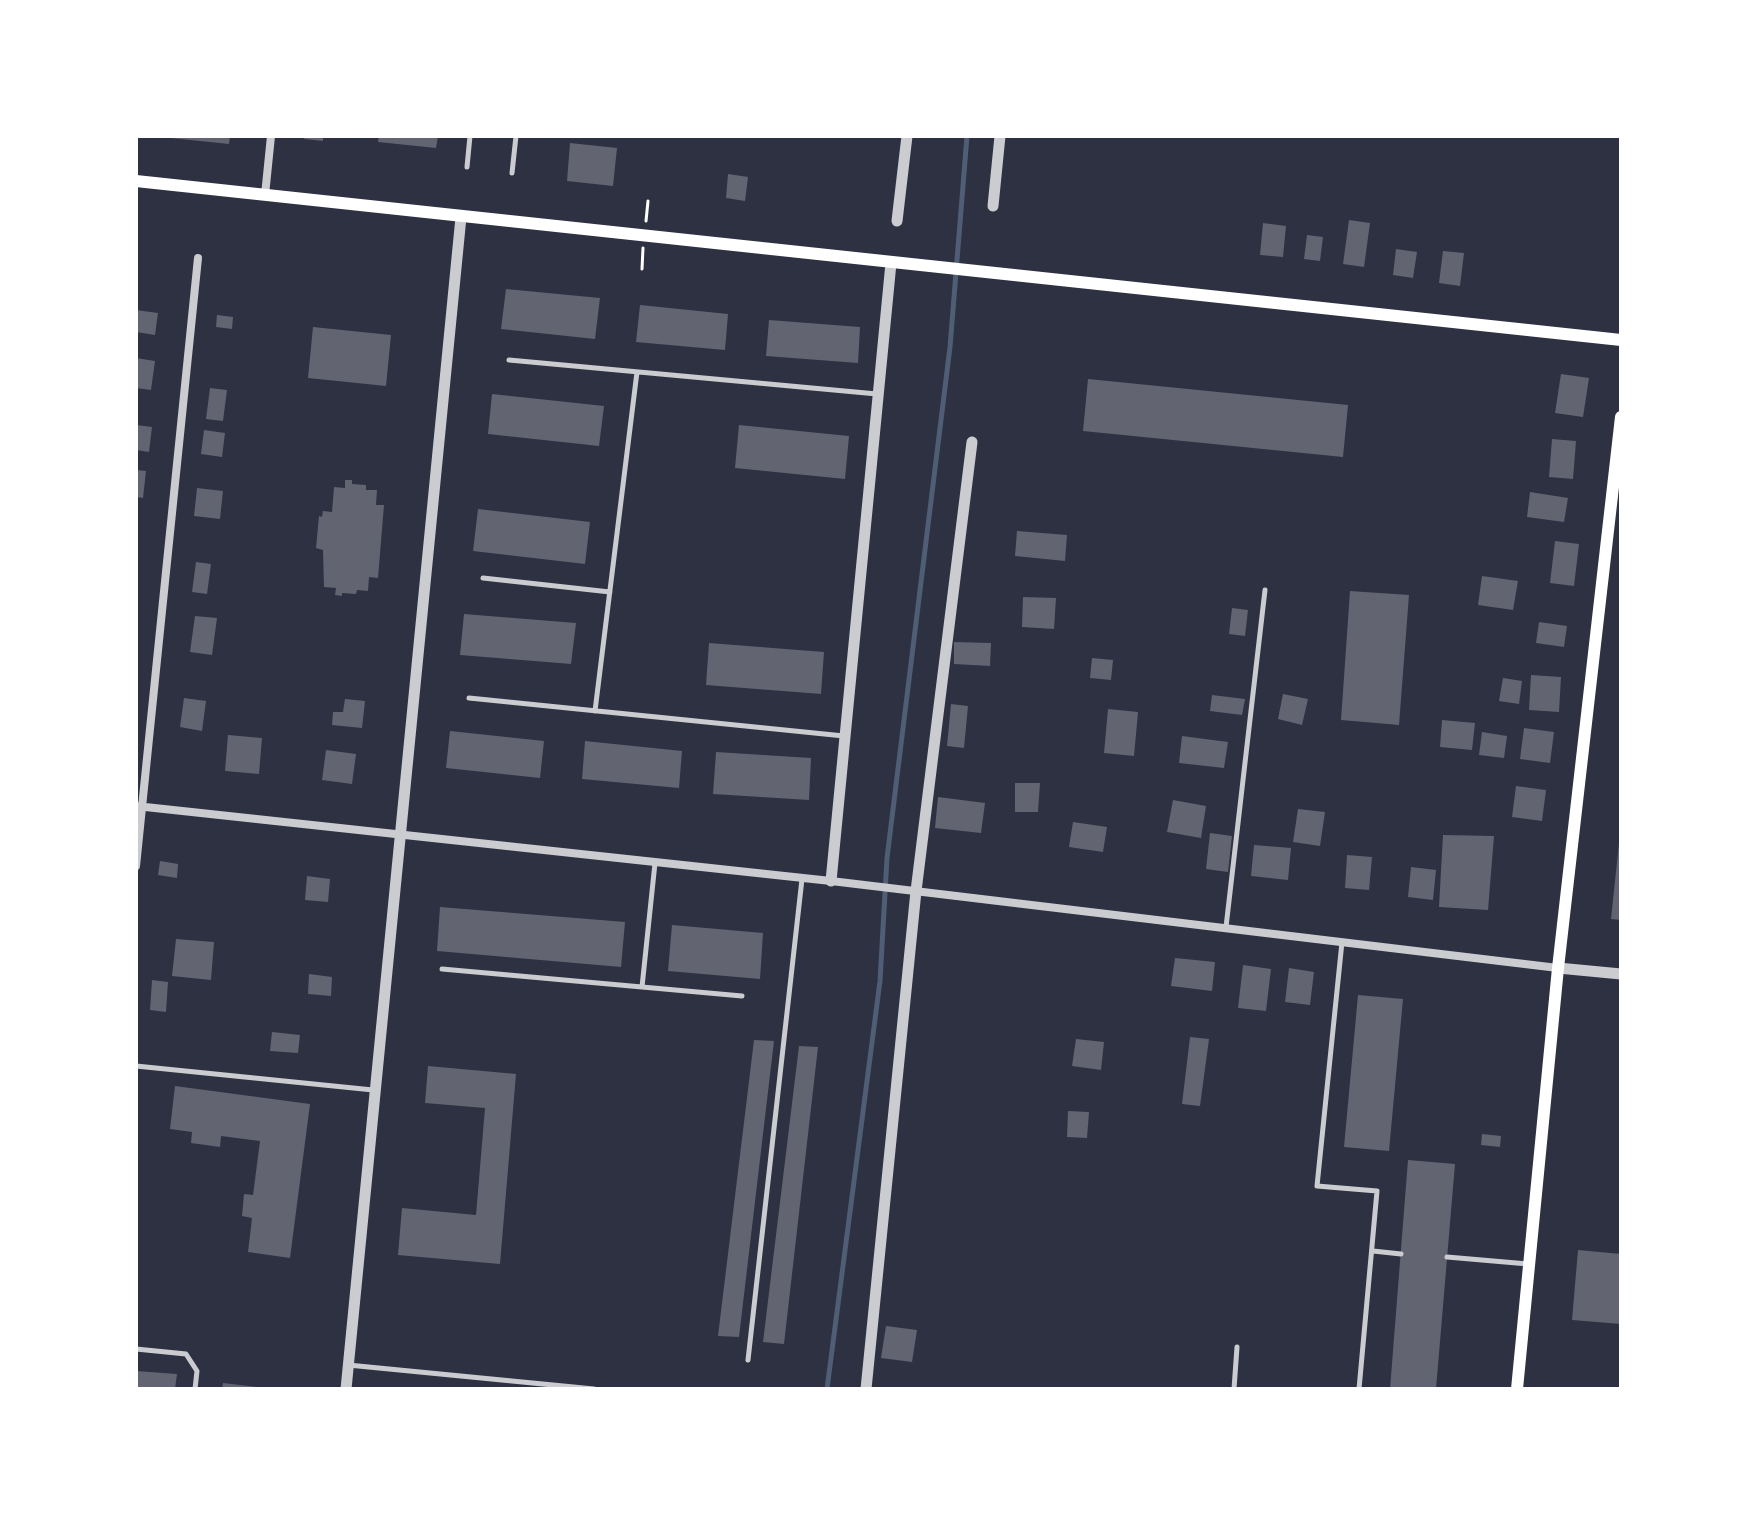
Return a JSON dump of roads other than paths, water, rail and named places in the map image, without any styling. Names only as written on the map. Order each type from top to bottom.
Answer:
[{"type":"main road","points":[[136,181],[1621,340]]},
{"type":"main road","points":[[1517,1389],[1558,968],[1621,417]]},
{"type":"street","points":[[265,195],[271,136]]},
{"type":"street","points":[[897,221],[907,136]]},
{"type":"street","points":[[993,206],[1000,136]]},
{"type":"street","points":[[346,1389],[398,834],[461,217]]},
{"type":"street","points":[[136,866],[138,807],[198,258]]},
{"type":"street","points":[[831,881],[891,263]]},
{"type":"street","points":[[866,1389],[916,891],[972,442]]},
{"type":"street","points":[[138,807],[831,881],[1621,974]]},
{"type":"lane","points":[[467,167],[470,136]]},
{"type":"lane","points":[[512,173],[516,136]]},
{"type":"lane","points":[[509,360],[878,394]]},
{"type":"lane","points":[[595,711],[637,372]]},
{"type":"lane","points":[[483,578],[610,592]]},
{"type":"lane","points":[[1226,927],[1265,590]]},
{"type":"lane","points":[[469,698],[845,736]]},
{"type":"lane","points":[[642,987],[655,862]]},
{"type":"lane","points":[[748,1360],[802,878]]},
{"type":"lane","points":[[1342,942],[1317,1186],[1377,1191],[1359,1389]]},
{"type":"lane","points":[[442,969],[742,996]]},
{"type":"lane","points":[[136,1066],[374,1090]]},
{"type":"lane","points":[[1373,1251],[1401,1254]]},
{"type":"lane","points":[[1447,1257],[1529,1264]]},
{"type":"lane","points":[[1234,1389],[1237,1347]]},
{"type":"lane","points":[[136,1349],[186,1354],[197,1371],[195,1389]]},
{"type":"lane","points":[[348,1365],[594,1389]]},
{"type":"waterway","points":[[827,1389],[880,981],[887,858],[950,347],[967,136]]}]
